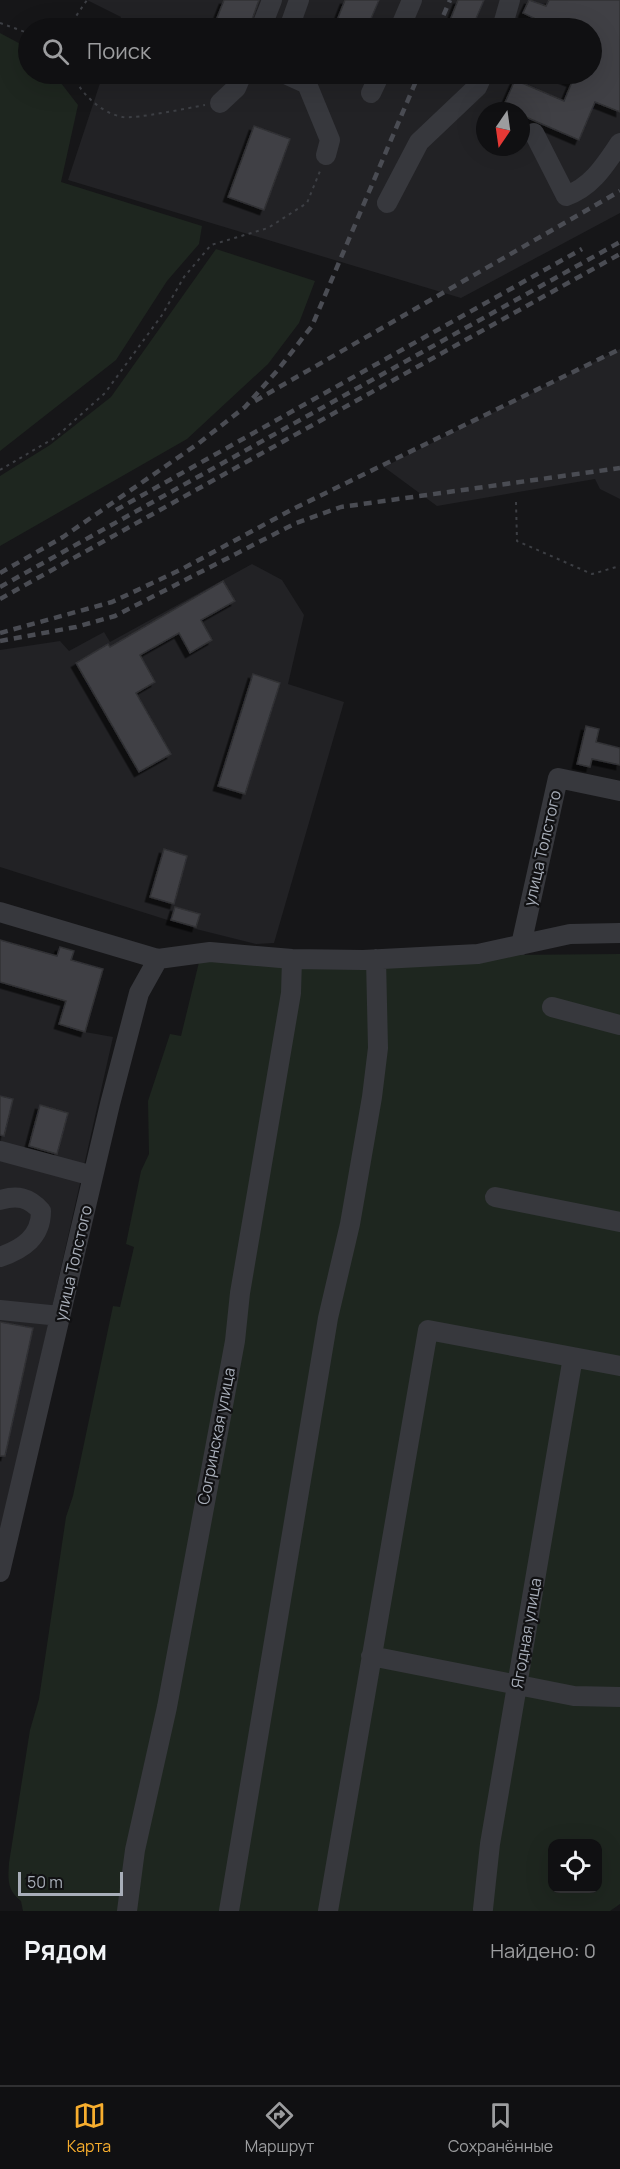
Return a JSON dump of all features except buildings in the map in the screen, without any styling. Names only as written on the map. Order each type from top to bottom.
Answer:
[{"type":"street","points":[[265,18],[272,0]]},
{"type":"street","points":[[293,18],[299,0]]},
{"type":"street","points":[[404,18],[412,0]]},
{"type":"street","points":[[505,18],[510,0]]},
{"type":"street","points":[[220,103],[238,84]]},
{"type":"street","points":[[307,84],[330,140],[326,155]]},
{"type":"street","points":[[371,93],[375,84]]},
{"type":"street","points":[[387,203],[419,142],[478,84]]},
{"type":"street","points":[[534,133],[566,196],[580,191],[599,173],[620,143]]},
{"type":"street","name":"улица Толстого","points":[[521,945],[558,778],[620,791]]},
{"type":"street","points":[[0,912],[158,959],[210,952],[292,959],[376,959],[478,954],[570,934],[620,933]]},
{"type":"street","name":"улица Толстого","points":[[0,1572],[93,1176],[139,993],[158,959]]},
{"type":"street","name":"Согринская улица","points":[[127,1911],[135,1850],[167,1707],[235,1341],[242,1282],[291,993],[292,959]]},
{"type":"street","points":[[229,1911],[328,1318],[350,1224],[372,1097],[378,1048],[376,959]]},
{"type":"street","points":[[552,1007],[620,1025]]},
{"type":"street","points":[[0,1151],[93,1176]]},
{"type":"street","points":[[0,1200],[12,1196],[32,1200],[41,1210],[41,1221],[33,1238],[16,1251],[0,1257]]},
{"type":"street","points":[[495,1197],[620,1222]]},
{"type":"street","points":[[0,1310],[60,1316]]},
{"type":"street","points":[[328,1911],[428,1330],[620,1366]]},
{"type":"street","name":"Ягодная улица","points":[[483,1909],[490,1844],[573,1357]]},
{"type":"street","points":[[371,1656],[574,1696],[620,1697]]},
{"type":"path","points":[[75,18],[87,0]]},
{"type":"path","points":[[0,22],[18,29]]},
{"type":"path","points":[[77,84],[79,89],[99,106],[123,117],[220,103]]},
{"type":"path","points":[[0,470],[56,436],[105,393],[162,315],[184,277],[211,245],[268,228],[307,203],[326,155]]},
{"type":"path","points":[[516,502],[517,541],[592,574],[620,566]]},
{"type":"shaded area","points":[[87,0],[620,0],[620,213],[461,298],[68,180],[100,84],[602,84],[602,18],[121,18]]},
{"type":"shaded area","points":[[0,33],[18,43],[18,84],[62,84],[78,105],[61,182],[202,226],[199,244],[167,281],[116,360],[0,451]]},
{"type":"shaded area","points":[[216,249],[315,281],[299,323],[268,364],[187,439],[0,546],[0,476],[50,445],[111,397]]},
{"type":"shaded area","points":[[620,349],[620,499],[600,489],[595,479],[437,506],[384,467]]},
{"type":"shaded area","points":[[252,564],[282,580],[304,615],[288,684],[344,702],[274,943],[256,944],[196,929],[0,867],[0,650],[60,641],[69,651],[104,632],[110,642]]},
{"type":"shaded area","points":[[0,940],[57,956],[60,947],[74,951],[72,960],[103,969],[85,1032],[113,1037],[0,1538]]},
{"type":"shaded area","points":[[620,954],[620,1904],[610,1911],[23,1911],[21,1901],[11,1889],[9,1863],[30,1730],[39,1699],[66,1517],[73,1496],[113,1306],[120,1307],[134,1247],[126,1244],[141,1171],[149,1154],[148,1101],[170,1034],[181,1036],[200,958]]},
{"type":"railway","points":[[442,18],[450,0]]},
{"type":"railway","points":[[0,573],[63,537],[199,443],[245,407],[277,371],[312,326],[415,84]]},
{"type":"railway","points":[[255,401],[620,191]]},
{"type":"railway","points":[[0,587],[620,242]]},
{"type":"railway","points":[[116,510],[582,249]]},
{"type":"railway","points":[[0,599],[620,254]]},
{"type":"railway","points":[[0,633],[112,602],[182,569],[293,509],[620,349]]},
{"type":"railway","points":[[0,641],[76,627],[115,616],[296,523],[341,507],[620,468]]}]
